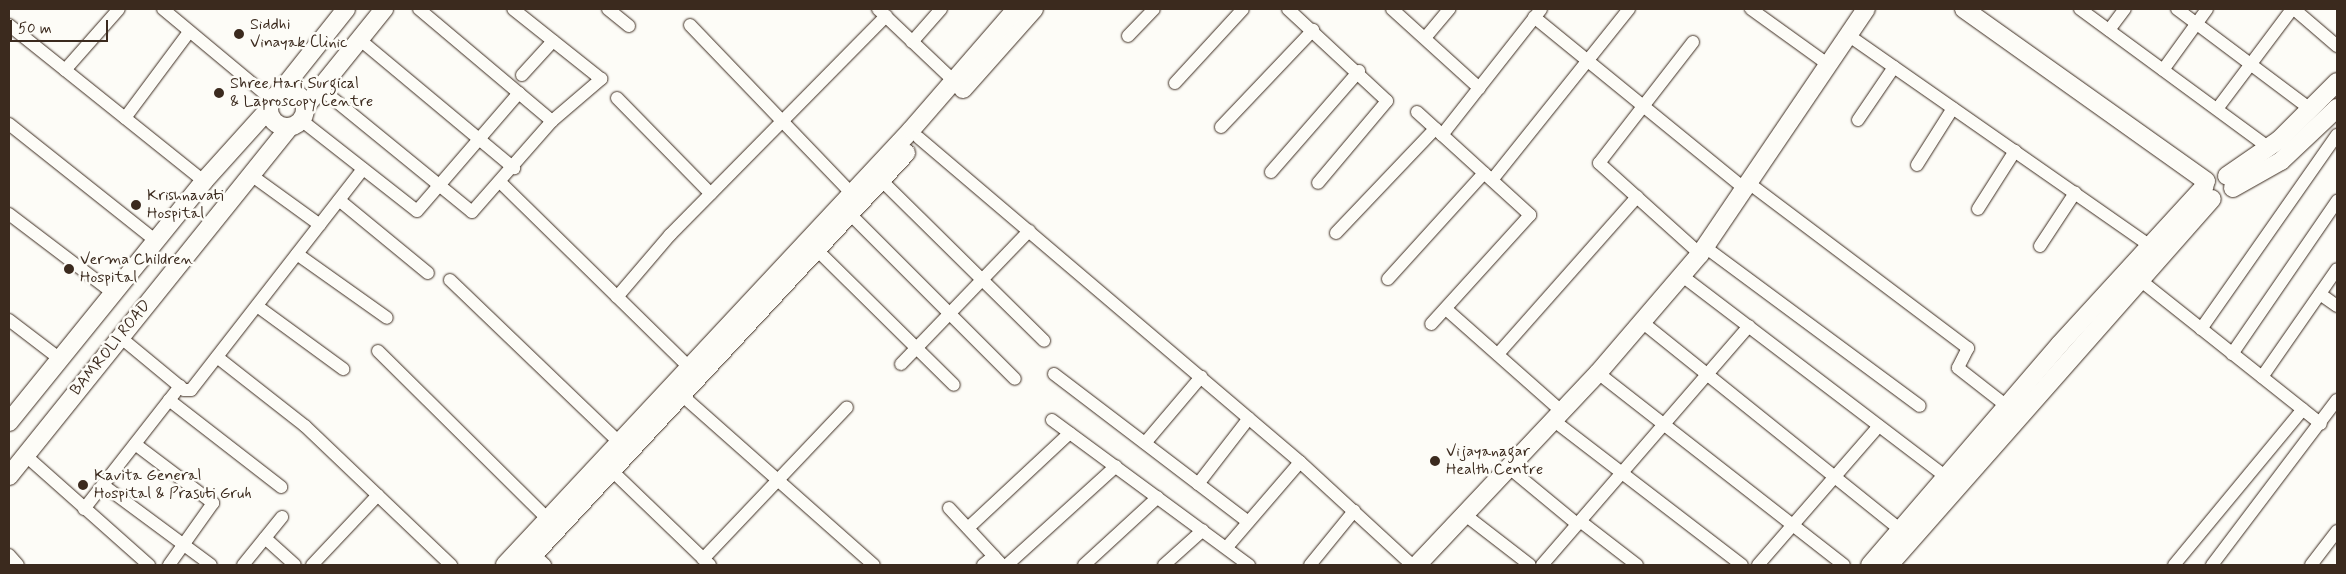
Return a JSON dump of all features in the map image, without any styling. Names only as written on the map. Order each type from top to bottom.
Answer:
[{"type":"street","points":[[65,70],[119,9]]},
{"type":"street","points":[[163,9],[273,100],[277,125],[298,118]]},
{"type":"street","name":"BAMROLI ROAD","points":[[9,422],[346,9]]},
{"type":"street","name":"BAMROLI ROAD","points":[[9,476],[384,9]]},
{"type":"street","points":[[419,9],[552,121]]},
{"type":"street","points":[[320,88],[472,212],[514,168],[552,121],[601,79],[513,9]]},
{"type":"street","points":[[608,9],[629,26]]},
{"type":"street","points":[[912,42],[941,9]]},
{"type":"street","points":[[532,557],[548,519],[608,467],[620,443],[678,392],[690,368],[954,81],[1016,9]]},
{"type":"street","points":[[504,565],[532,557],[608,467],[678,392],[817,250],[1034,9]]},
{"type":"street","points":[[1128,36],[1154,9]]},
{"type":"street","points":[[1175,83],[1243,9]]},
{"type":"street","points":[[1288,9],[1386,97],[1385,106],[1318,183]]},
{"type":"street","points":[[1392,9],[1479,88]]},
{"type":"street","points":[[1424,38],[1449,9]]},
{"type":"street","points":[[1388,279],[1488,176],[1588,62],[1628,9]]},
{"type":"street","points":[[1751,9],[1829,65]]},
{"type":"street","points":[[919,138],[1249,418],[1354,511],[1420,564],[1556,415],[1598,373],[1703,250],[1748,187],[1866,9]]},
{"type":"street","points":[[1964,9],[2216,184]]},
{"type":"street","points":[[1983,9],[2216,184]]},
{"type":"street","points":[[2080,9],[2269,148]]},
{"type":"street","points":[[2109,30],[2125,9]]},
{"type":"street","points":[[2177,9],[2310,109]]},
{"type":"street","points":[[2163,70],[2207,9]]},
{"type":"street","points":[[2217,109],[2293,9],[2337,46]]},
{"type":"street","points":[[617,297],[882,12],[954,81]]},
{"type":"street","points":[[1336,233],[1439,132],[1479,88],[1537,13],[1588,62],[1643,106],[1748,187],[1968,348],[1958,368],[2013,411]]},
{"type":"street","points":[[9,25],[204,181]]},
{"type":"street","points":[[690,25],[781,122],[851,192]]},
{"type":"street","points":[[1222,127],[1313,30]]},
{"type":"street","points":[[125,118],[190,32]]},
{"type":"street","points":[[1848,35],[2150,246]]},
{"type":"street","points":[[359,39],[514,168]]},
{"type":"street","points":[[522,75],[553,41]]},
{"type":"street","points":[[1693,42],[1599,163],[1637,197],[1703,250],[1920,406]]},
{"type":"street","points":[[1858,120],[1894,67]]},
{"type":"street","points":[[1271,172],[1359,71]]},
{"type":"street","points":[[1889,565],[2013,411],[2150,246],[2216,184],[2269,148],[2337,82]]},
{"type":"street","points":[[273,100],[297,94],[298,118],[417,211],[442,188],[520,93]]},
{"type":"street","points":[[617,98],[711,194]]},
{"type":"street","points":[[1917,165],[1953,108]]},
{"type":"street","points":[[1870,565],[1946,477],[2140,280],[2216,184],[2276,164],[2337,108]]},
{"type":"street","points":[[1417,112],[1528,212],[1529,219],[1431,324]]},
{"type":"street","points":[[9,124],[156,241]]},
{"type":"street","points":[[2202,329],[2337,135]]},
{"type":"street","points":[[1978,209],[2015,151]]},
{"type":"street","points":[[120,337],[180,386],[191,390],[363,169]]},
{"type":"street","points":[[251,175],[320,225]]},
{"type":"street","points":[[881,180],[1044,340]]},
{"type":"street","points":[[500,182],[690,368]]},
{"type":"street","points":[[2040,246],[2075,193]]},
{"type":"street","points":[[1498,354],[1637,197]]},
{"type":"street","points":[[339,200],[428,273]]},
{"type":"street","points":[[2232,354],[2337,201]]},
{"type":"street","points":[[9,214],[113,293]]},
{"type":"street","points":[[850,214],[948,315],[1015,379]]},
{"type":"street","points":[[901,364],[1029,231]]},
{"type":"street","points":[[817,250],[918,347],[954,385]]},
{"type":"street","points":[[297,254],[387,318]]},
{"type":"street","points":[[2262,377],[2337,269]]},
{"type":"street","points":[[1681,275],[1946,477]]},
{"type":"street","points":[[450,280],[620,443]]},
{"type":"street","points":[[2140,280],[2321,424]]},
{"type":"street","points":[[2320,294],[2337,306]]},
{"type":"street","points":[[257,306],[343,369]]},
{"type":"street","points":[[1446,309],[1498,354],[1556,415],[1622,473],[1742,565]]},
{"type":"street","points":[[9,320],[60,359]]},
{"type":"street","points":[[1642,322],[1836,475],[1901,530]]},
{"type":"street","points":[[1542,565],[1749,326]]},
{"type":"street","points":[[378,351],[548,519]]},
{"type":"street","points":[[218,357],[305,426],[451,565]]},
{"type":"street","points":[[1598,373],[1664,425],[1795,522],[1844,565]]},
{"type":"street","points":[[1054,374],[1248,522]]},
{"type":"street","points":[[1145,443],[1201,377]]},
{"type":"street","points":[[84,509],[180,386]]},
{"type":"street","points":[[678,392],[780,478],[874,565]]},
{"type":"street","points":[[169,400],[282,487]]},
{"type":"street","points":[[2212,565],[2321,424],[2337,400]]},
{"type":"street","points":[[608,467],[707,562],[780,478],[847,407]]},
{"type":"street","points":[[2174,565],[2303,410]]},
{"type":"street","points":[[1198,484],[1249,418]]},
{"type":"street","points":[[1052,420],[1227,547],[1246,564]]},
{"type":"street","points":[[1758,565],[1879,426]]},
{"type":"street","points":[[968,528],[1070,433]]},
{"type":"street","points":[[135,444],[213,503],[169,565]]},
{"type":"street","points":[[25,455],[149,565]]},
{"type":"street","points":[[1227,547],[1300,462]]},
{"type":"street","points":[[1007,565],[1116,466]]},
{"type":"street","points":[[1508,467],[1637,565]]},
{"type":"street","points":[[103,485],[211,565]]},
{"type":"street","points":[[312,565],[378,495]]},
{"type":"street","points":[[1084,565],[1158,497]]},
{"type":"street","points":[[949,508],[998,561],[983,565]]},
{"type":"street","points":[[1310,565],[1354,511]]},
{"type":"street","points":[[1464,514],[1530,565]]},
{"type":"street","points":[[243,565],[282,517]]},
{"type":"street","points":[[1164,565],[1203,530]]},
{"type":"street","points":[[2311,565],[2337,531]]},
{"type":"street","points":[[265,538],[295,565]]},
{"type":"street","points":[[9,555],[18,565]]},
{"type":"place","name":"Siddhi Vinayak Clinic","points":[[239,34]]},
{"type":"place","name":"Shree Hari Surgical & Laproscopy Centre","points":[[219,93]]},
{"type":"place","name":"Krishnavati Hospital","points":[[136,205]]},
{"type":"place","name":"Verma Children Hospital","points":[[69,269]]},
{"type":"place","name":"Vijayanagar Health Centre","points":[[1435,461]]},
{"type":"place","name":"Kavita General Hospital & Prasuti Gruh","points":[[83,485]]}]
